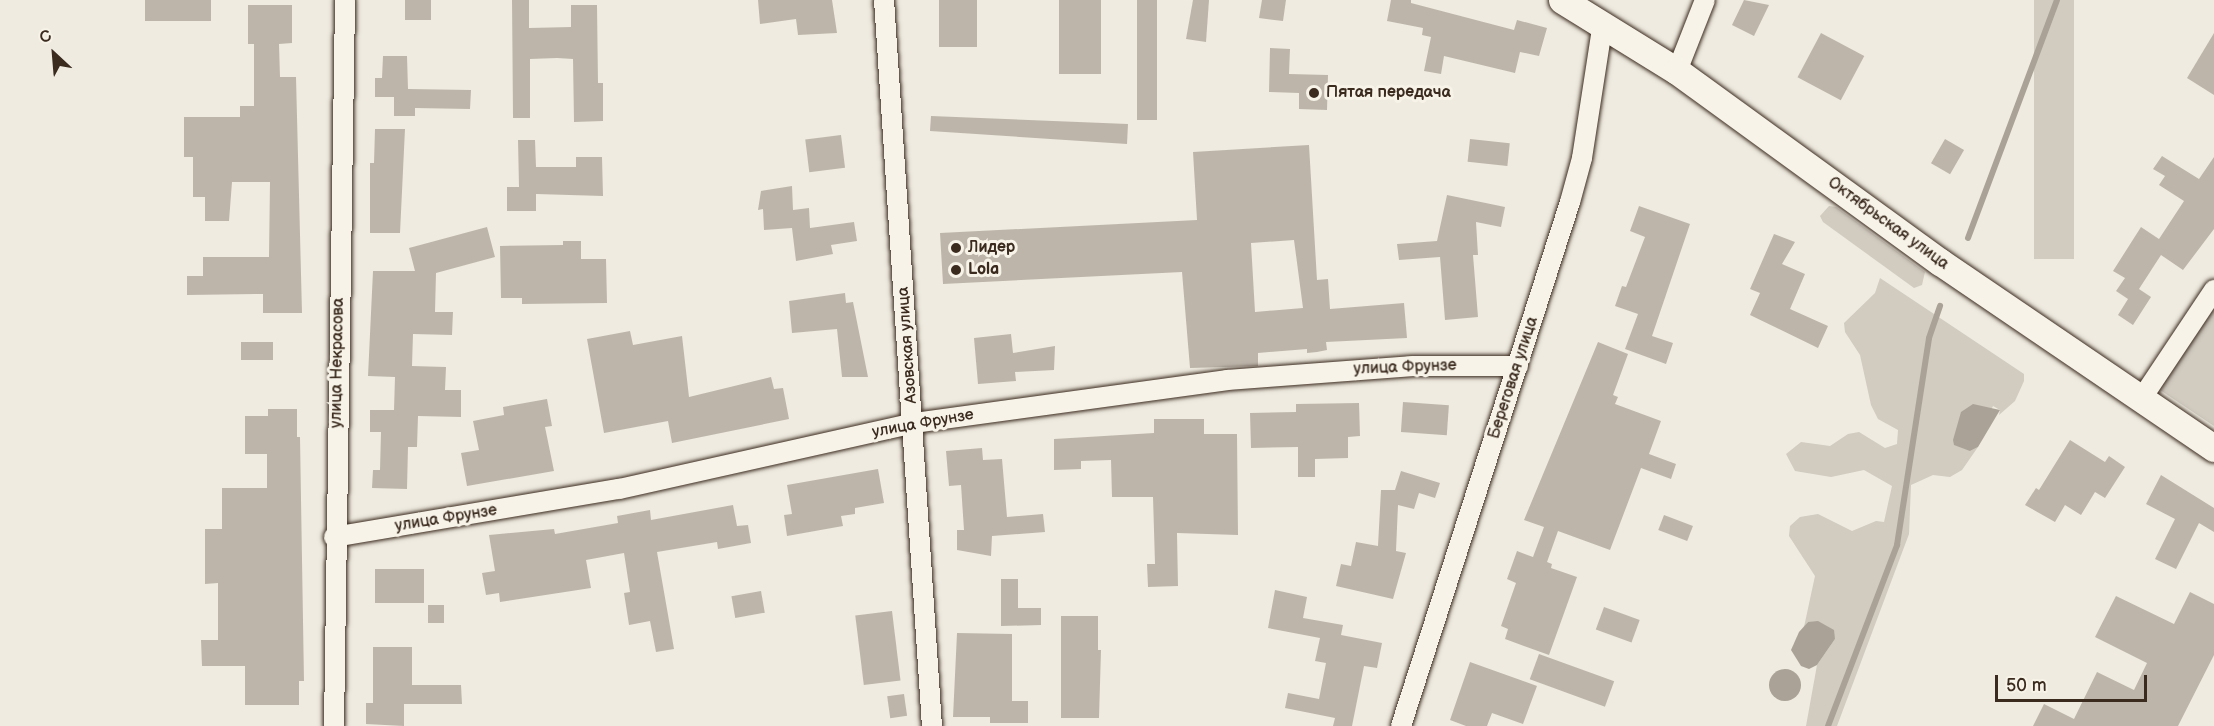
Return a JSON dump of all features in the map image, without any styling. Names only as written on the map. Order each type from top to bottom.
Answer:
[{"type":"street","name":"улица Некрасова","points":[[334,726],[334,537],[345,0]]},
{"type":"street","name":"Азовская улица","points":[[884,0],[914,423],[932,726]]},
{"type":"street","name":"Октябрьская улица","points":[[1562,0],[1603,23],[1677,71],[1940,262],[2214,448]]},
{"type":"street","points":[[1677,71],[1705,0]]},
{"type":"street","name":"Береговая улица","points":[[1401,726],[1518,366],[1582,158],[1603,23]]},
{"type":"street","points":[[2142,398],[2214,290]]},
{"type":"street","name":"улица Фрунзе","points":[[334,537],[619,489],[914,423],[1227,380],[1413,366],[1518,366]]},
{"type":"shaded area","points":[[2034,0],[2074,0],[2074,259],[2034,259]]},
{"type":"shaded area","points":[[1829,206],[1836,207],[1925,272],[1922,285],[1914,288],[1823,222],[1820,216]]},
{"type":"shaded area","points":[[1880,278],[2024,374],[2024,381],[2015,401],[1999,415],[2000,410],[1993,406],[1970,451],[1978,447],[1962,470],[1950,477],[1933,475],[1911,485],[1909,534],[1837,726],[1806,726],[1817,665],[1835,639],[1808,622],[1804,627],[1815,576],[1789,536],[1790,526],[1800,517],[1818,514],[1852,531],[1876,521],[1884,522],[1892,486],[1864,470],[1831,477],[1795,471],[1786,454],[1801,442],[1830,446],[1848,434],[1859,432],[1885,448],[1897,444],[1898,430],[1878,419],[1871,405],[1860,355],[1845,332],[1844,323],[1875,293]]},
{"type":"shaded area","points":[[2214,303],[2214,426],[2157,388]]},
{"type":"shaded area","points":[[1973,404],[2000,410],[1978,447],[1970,451],[1954,445],[1953,440],[1961,412]]},
{"type":"shaded area","points":[[1818,621],[1834,630],[1835,639],[1817,665],[1809,669],[1801,666],[1791,650],[1799,632],[1808,622]]},
{"type":"shaded area","points":[[1785,669],[1796,674],[1801,685],[1796,696],[1785,701],[1774,696],[1769,685],[1774,674]]},
{"type":"building","points":[[145,0],[211,0],[211,21],[145,21]]},
{"type":"building","points":[[405,0],[431,0],[431,20],[405,20]]},
{"type":"building","points":[[512,0],[529,0],[529,28],[571,27],[571,5],[597,5],[598,83],[603,83],[603,121],[574,122],[573,59],[557,58],[530,59],[530,118],[513,118]]},
{"type":"building","points":[[758,0],[832,0],[837,33],[798,35],[796,19],[760,24]]},
{"type":"building","points":[[939,0],[977,0],[977,47],[939,47]]},
{"type":"building","points":[[1059,0],[1101,0],[1101,74],[1059,74]]},
{"type":"building","points":[[1137,0],[1157,0],[1157,120],[1137,120]]},
{"type":"building","points":[[1193,0],[1209,0],[1206,42],[1186,39]]},
{"type":"building","points":[[1262,0],[1286,0],[1283,21],[1259,18]]},
{"type":"building","points":[[1391,0],[1411,0],[1411,3],[1514,30],[1517,20],[1547,28],[1539,56],[1520,52],[1515,73],[1444,56],[1441,74],[1424,71],[1431,37],[1422,35],[1423,28],[1387,21]]},
{"type":"building","points":[[1744,0],[1769,5],[1754,36],[1732,25]]},
{"type":"building","points":[[248,5],[292,5],[292,43],[279,44],[280,77],[296,77],[302,313],[263,313],[263,294],[187,295],[187,276],[203,276],[203,257],[269,257],[270,182],[232,182],[229,221],[205,221],[205,197],[193,197],[193,157],[184,157],[184,117],[240,117],[240,106],[254,106],[254,44],[248,44]]},
{"type":"building","points":[[1821,33],[1864,56],[1841,100],[1798,77]]},
{"type":"building","points":[[2214,33],[2214,95],[2187,78]]},
{"type":"building","points":[[1270,48],[1290,49],[1289,74],[1328,75],[1327,110],[1299,109],[1299,93],[1269,92]]},
{"type":"building","points":[[383,56],[407,56],[408,89],[471,90],[470,109],[415,108],[415,116],[394,116],[394,97],[375,97],[375,78],[382,78]]},
{"type":"building","points":[[931,116],[1128,124],[1127,144],[930,131]]},
{"type":"building","points":[[375,129],[405,129],[400,233],[370,233],[370,163],[374,163]]},
{"type":"building","points":[[841,135],[845,168],[809,172],[805,139]]},
{"type":"building","points":[[1470,139],[1510,143],[1507,166],[1468,162]]},
{"type":"building","points":[[1945,139],[1964,150],[1950,174],[1931,163]]},
{"type":"building","points":[[518,140],[535,140],[536,167],[576,167],[576,157],[602,157],[603,196],[536,194],[536,211],[507,211],[507,187],[519,187]]},
{"type":"building","points":[[1309,145],[1317,280],[1328,279],[1330,309],[1404,303],[1407,338],[1326,342],[1327,350],[1317,352],[1307,353],[1307,349],[1258,353],[1258,366],[1190,368],[1182,272],[943,284],[940,233],[1197,220],[1193,152]],"holes":[[[1294,240],[1303,308],[1255,312],[1251,243]]]},
{"type":"building","points":[[2162,156],[2199,179],[2214,157],[2214,229],[2183,270],[2161,255],[2139,289],[2151,297],[2133,325],[2118,315],[2128,299],[2116,291],[2125,278],[2113,271],[2141,227],[2159,239],[2184,201],[2159,185],[2165,176],[2153,169]]},
{"type":"building","points":[[792,186],[793,210],[809,208],[810,228],[854,222],[857,241],[831,245],[833,254],[796,261],[792,228],[764,230],[763,209],[758,210],[761,191]]},
{"type":"building","points":[[1447,195],[1505,207],[1501,227],[1476,222],[1478,255],[1473,255],[1478,317],[1445,320],[1440,257],[1399,260],[1397,244],[1437,241]]},
{"type":"building","points":[[1639,206],[1690,224],[1652,336],[1673,343],[1666,364],[1625,349],[1638,314],[1615,306],[1622,286],[1626,287],[1645,237],[1630,231]]},
{"type":"building","points":[[487,227],[495,257],[436,273],[435,312],[453,312],[452,335],[413,334],[412,366],[446,367],[445,390],[461,390],[461,417],[418,416],[417,447],[408,447],[407,489],[372,488],[373,470],[380,470],[381,432],[370,432],[370,410],[394,410],[395,377],[368,376],[373,271],[415,271],[409,248]]},
{"type":"building","points":[[1774,234],[1795,242],[1782,264],[1805,274],[1790,309],[1828,326],[1818,348],[1750,315],[1760,293],[1750,289]]},
{"type":"building","points":[[563,241],[581,241],[581,259],[606,259],[607,303],[522,304],[522,298],[501,298],[500,246],[563,245]]},
{"type":"building","points":[[845,293],[846,303],[853,302],[868,377],[842,377],[837,329],[792,333],[789,301]]},
{"type":"building","points":[[630,331],[633,345],[682,336],[689,397],[771,377],[774,389],[783,388],[789,419],[672,443],[668,421],[604,433],[587,339]]},
{"type":"building","points":[[1011,334],[1013,353],[1055,346],[1054,370],[1015,372],[1016,381],[978,384],[974,338]]},
{"type":"building","points":[[241,342],[273,342],[273,360],[241,360]]},
{"type":"building","points":[[1598,342],[1628,354],[1613,395],[1618,397],[1615,404],[1661,421],[1649,454],[1676,464],[1671,479],[1641,468],[1610,550],[1558,531],[1547,562],[1552,564],[1551,568],[1577,577],[1549,655],[1505,639],[1508,629],[1501,626],[1516,583],[1507,579],[1517,551],[1533,557],[1544,527],[1524,520]]},
{"type":"building","points":[[547,399],[552,426],[545,427],[554,471],[467,486],[461,453],[479,450],[473,421],[504,415],[503,407]]},
{"type":"building","points":[[1403,402],[1449,405],[1447,435],[1401,432]]},
{"type":"building","points":[[1359,403],[1360,436],[1348,437],[1348,458],[1315,459],[1315,477],[1298,477],[1298,447],[1251,448],[1250,413],[1296,412],[1296,404]]},
{"type":"building","points":[[268,409],[297,409],[297,437],[300,437],[304,681],[299,681],[299,705],[245,705],[245,666],[202,666],[201,640],[218,640],[218,583],[205,584],[205,529],[222,529],[222,488],[267,488],[267,454],[245,454],[245,416],[268,416]]},
{"type":"building","points":[[1154,419],[1204,419],[1204,434],[1237,434],[1238,535],[1177,533],[1178,586],[1148,587],[1147,564],[1155,564],[1153,497],[1112,497],[1111,460],[1081,461],[1081,469],[1054,470],[1054,439],[1154,433]]},
{"type":"building","points":[[2070,440],[2105,462],[2109,456],[2125,467],[2105,498],[2095,492],[2081,515],[2065,505],[2055,522],[2025,505],[2036,488],[2039,490]]},
{"type":"building","points":[[982,448],[983,460],[1002,459],[1007,517],[1043,514],[1045,532],[992,536],[991,556],[957,550],[957,530],[964,530],[961,485],[949,486],[946,451]]},
{"type":"building","points":[[878,469],[884,503],[855,508],[855,514],[841,516],[843,526],[787,536],[784,515],[792,514],[787,485]]},
{"type":"building","points":[[1401,471],[1440,483],[1435,498],[1419,493],[1414,509],[1398,505],[1396,551],[1406,553],[1393,599],[1336,586],[1341,564],[1351,566],[1356,542],[1378,546],[1381,490],[1395,490]]},
{"type":"building","points":[[2161,475],[2214,508],[2214,532],[2199,523],[2176,569],[2155,559],[2175,519],[2146,504]]},
{"type":"building","points":[[733,505],[737,526],[748,525],[751,543],[718,549],[717,542],[657,552],[674,649],[656,652],[650,621],[629,625],[624,593],[630,592],[624,553],[586,560],[591,588],[500,602],[499,593],[486,595],[482,573],[495,571],[489,535],[554,529],[555,534],[618,523],[617,516],[650,510],[651,520]]},
{"type":"building","points":[[1664,515],[1693,526],[1687,541],[1658,530]]},
{"type":"building","points":[[375,569],[424,569],[424,603],[375,603]]},
{"type":"building","points":[[1001,579],[1018,579],[1018,608],[1041,608],[1041,625],[1001,626]]},
{"type":"building","points":[[1275,590],[1307,597],[1303,618],[1343,625],[1341,635],[1382,643],[1377,668],[1364,666],[1352,726],[1333,726],[1335,718],[1285,708],[1288,693],[1319,699],[1326,663],[1315,661],[1320,638],[1268,628]]},
{"type":"building","points":[[761,591],[765,613],[735,618],[731,596]]},
{"type":"building","points":[[2190,592],[2214,604],[2214,655],[2178,726],[2033,726],[2044,704],[2074,719],[2097,672],[2134,690],[2147,663],[2095,637],[2116,596],[2174,624]]},
{"type":"building","points":[[428,605],[444,605],[444,623],[428,623]]},
{"type":"building","points":[[1604,607],[1640,620],[1631,643],[1596,630]]},
{"type":"building","points":[[892,611],[901,680],[864,685],[855,616]]},
{"type":"building","points":[[1061,616],[1098,616],[1098,650],[1101,650],[1099,718],[1061,718]]},
{"type":"building","points":[[957,633],[1012,634],[1012,701],[1028,701],[1028,723],[990,723],[990,717],[953,717]]},
{"type":"building","points":[[373,647],[412,647],[412,685],[461,685],[462,704],[404,704],[404,726],[366,724],[366,703],[373,703]]},
{"type":"building","points":[[1539,654],[1614,681],[1605,707],[1530,679]]},
{"type":"building","points":[[1470,662],[1537,686],[1523,724],[1492,713],[1487,726],[1466,726],[1450,720]]},
{"type":"building","points":[[904,694],[907,716],[890,718],[887,696]]},
{"type":"waterway","points":[[1968,238],[2057,0]]},
{"type":"waterway","points":[[1828,726],[1897,545],[1929,338],[1940,306]]},
{"type":"place","name":"Пятая передача","points":[[1314,93]]},
{"type":"place","name":"Лидер","points":[[956,248]]},
{"type":"place","name":"Lola","points":[[956,270]]}]
